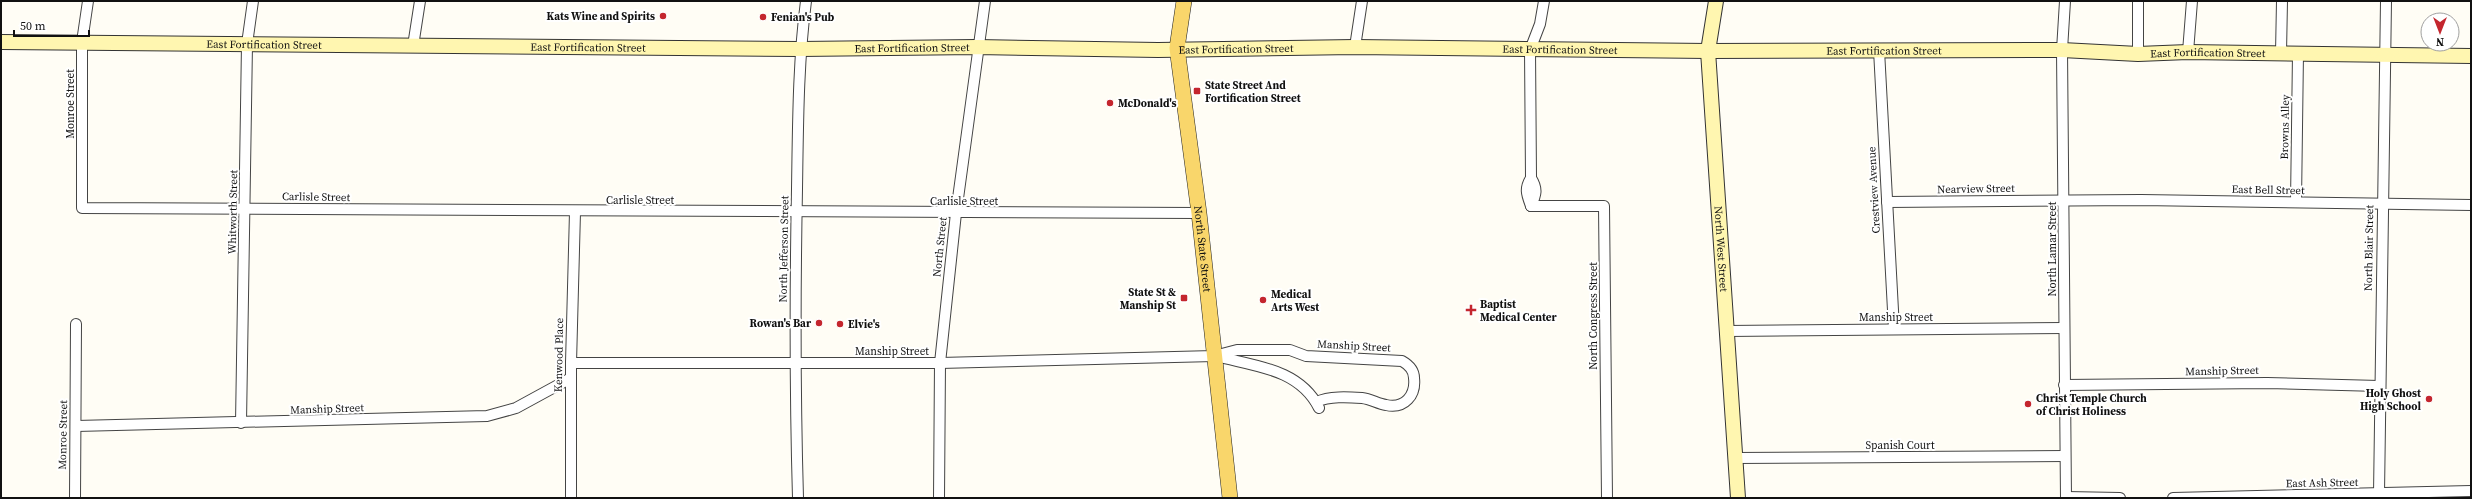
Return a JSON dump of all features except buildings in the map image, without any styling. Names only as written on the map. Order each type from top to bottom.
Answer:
[{"type":"main road","name":"North State Street","points":[[1184,1],[1177,48],[1199,213],[1230,498]]},
{"type":"street","name":"Monroe Street","points":[[82,208],[82,42],[88,1]]},
{"type":"street","name":"Whitworth Street","points":[[241,424],[247,44],[254,1]]},
{"type":"street","points":[[413,46],[420,1]]},
{"type":"street","name":"North Jefferson Street","points":[[798,498],[795,362],[797,212],[800,49],[806,1]]},
{"type":"street","name":"North Street","points":[[939,498],[940,363],[956,213],[977,47],[985,1]]},
{"type":"street","points":[[1354,47],[1362,1]]},
{"type":"street","name":"North Congress Street","points":[[1544,1],[1540,24],[1530,50],[1531,178],[1526,185],[1526,194],[1532,206],[1604,206],[1607,498]]},
{"type":"street","name":"North West Street","points":[[1716,1],[1708,51],[1738,498]]},
{"type":"street","name":"North Lamar Street","points":[[2065,1],[2062,50],[2066,498]]},
{"type":"street","points":[[2138,1],[2138,54]]},
{"type":"street","points":[[2188,52],[2192,1]]},
{"type":"street","points":[[2281,53],[2282,1]]},
{"type":"street","name":"North Blair Street","points":[[2379,494],[2379,386],[2386,1]]},
{"type":"street","name":"East Fortification Street","points":[[1,42],[800,49],[977,47],[1071,50],[1354,47],[1708,51],[2062,50],[2138,54],[2188,52],[2471,56]]},
{"type":"street","name":"Crestview Avenue","points":[[1879,50],[1894,329]]},
{"type":"street","name":"Browns Alley","points":[[2296,202],[2298,53]]},
{"type":"street","name":"Nearview Street","points":[[1887,202],[2064,200]]},
{"type":"street","name":"East Bell Street","points":[[2064,200],[2471,205]]},
{"type":"street","name":"Carlisle Street","points":[[82,208],[245,208],[575,212],[1199,213]]},
{"type":"street","name":"Kenwood Place","points":[[571,498],[571,363],[575,212]]},
{"type":"street","name":"Monroe Street","points":[[75,498],[76,324]]},
{"type":"street","name":"Manship Street","points":[[1727,331],[2064,328]]},
{"type":"street","name":"Manship Street","points":[[571,363],[940,363],[1214,356],[1256,364],[1286,375],[1318,405],[1326,398],[1364,398],[1387,406],[1401,405],[1412,396],[1414,373],[1409,366],[1402,361],[1306,356],[1290,350],[1237,350],[1214,356]]},
{"type":"street","name":"Manship Street","points":[[76,426],[241,424],[487,416],[516,408],[571,378]]},
{"type":"street","name":"Manship Street","points":[[2064,385],[2267,383],[2379,386]]},
{"type":"street","name":"Spanish Court","points":[[1735,458],[2065,456]]},
{"type":"street","name":"East Ash Street","points":[[2173,498],[2281,497],[2471,491]]},
{"type":"street","points":[[2066,498],[2120,498]]},
{"type":"place","name":"Kats Wine and Spirits","points":[[663,16]]},
{"type":"place","name":"Fenian's Pub","points":[[763,17]]},
{"type":"place","name":"State Street And Fortification Street","points":[[1197,91]]},
{"type":"place","name":"McDonald's","points":[[1110,103]]},
{"type":"place","name":"State St & Manship St","points":[[1184,298]]},
{"type":"place","name":"Medical Arts West","points":[[1263,300]]},
{"type":"place","name":"Baptist Medical Center","points":[[1471,310]]},
{"type":"place","name":"Rowan's Bar","points":[[819,323]]},
{"type":"place","name":"Elvie's","points":[[840,324]]},
{"type":"place","name":"Holy Ghost High School","points":[[2429,399]]},
{"type":"place","name":"Christ Temple Church of Christ Holiness","points":[[2028,404]]}]
